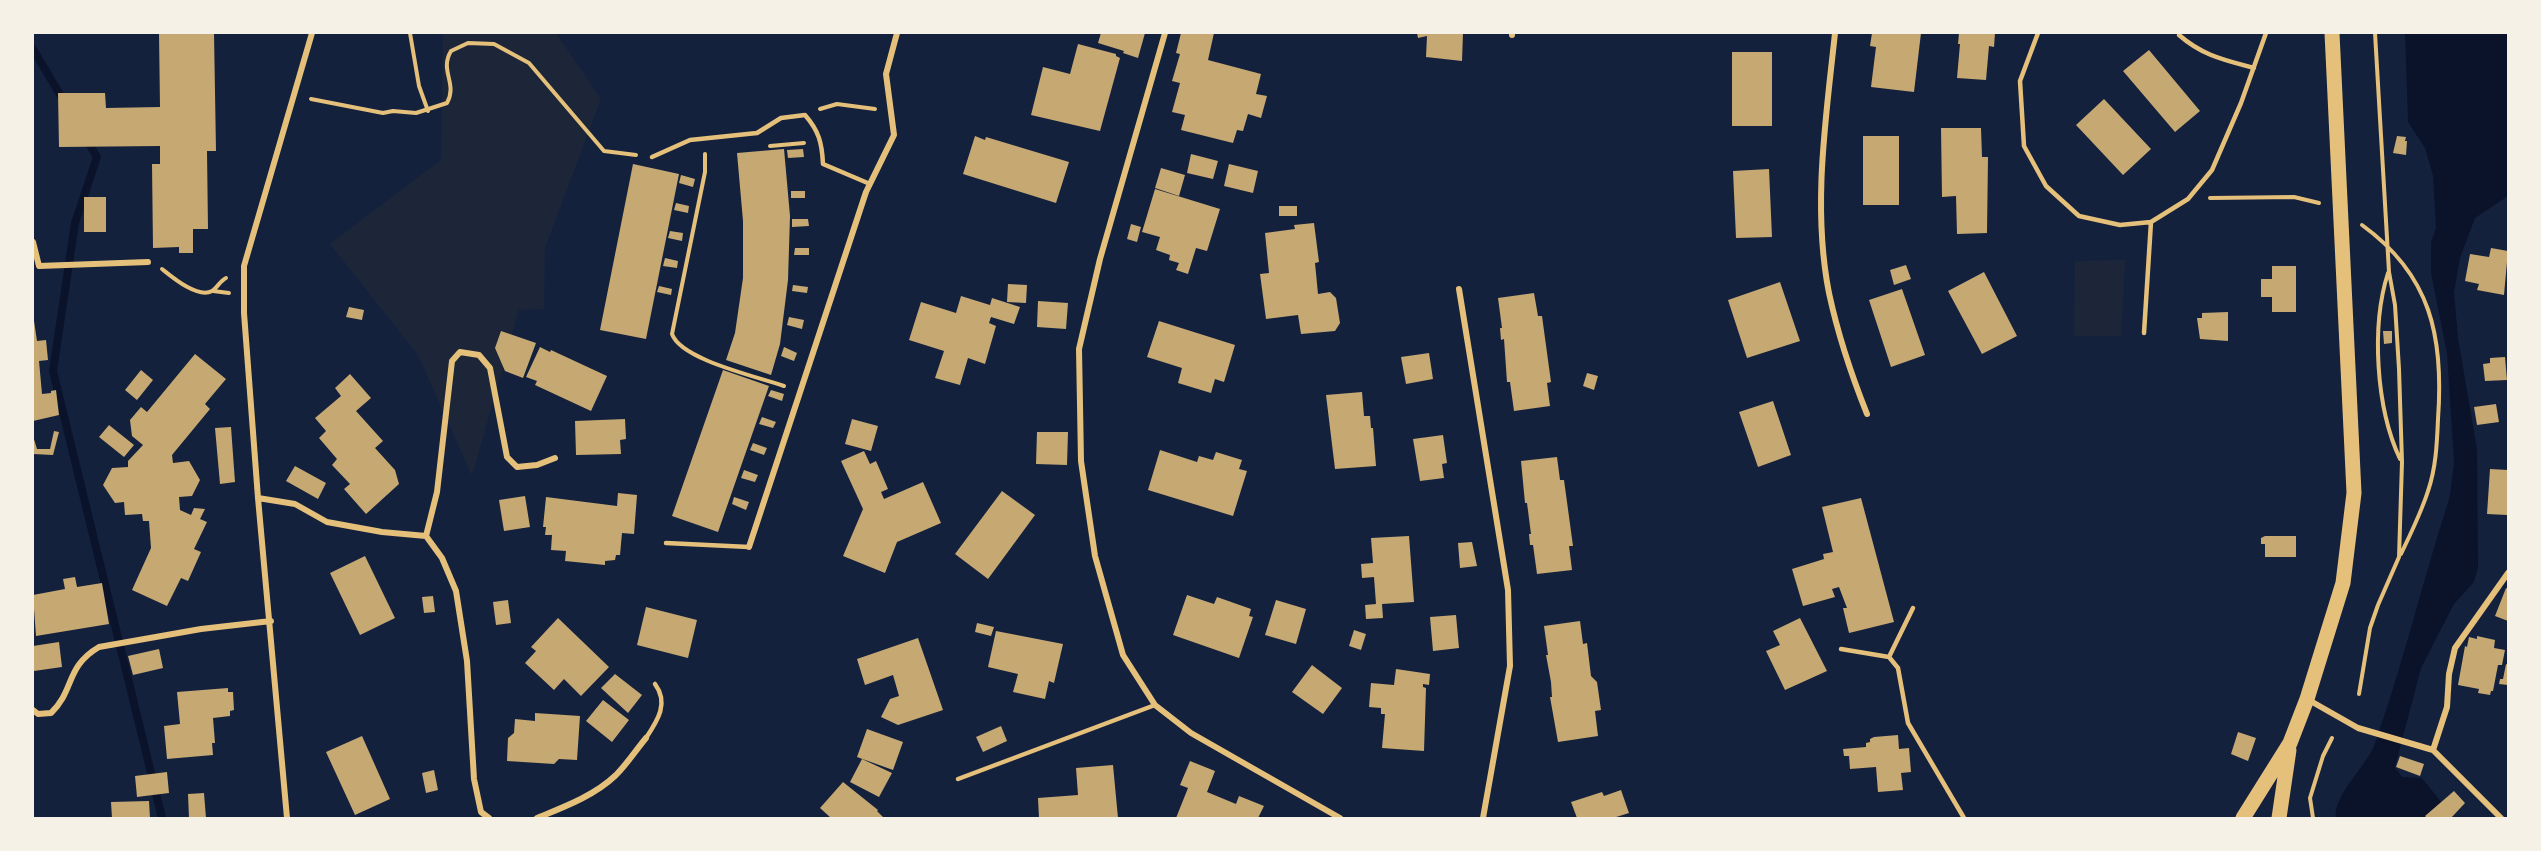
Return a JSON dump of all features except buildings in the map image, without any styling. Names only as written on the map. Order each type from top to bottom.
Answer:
[{"type":"main road","points":[[2243,818],[2290,743],[2307,699],[2343,584],[2354,494],[2332,33]]},
{"type":"main road","points":[[2279,818],[2290,743]]},
{"type":"street","points":[[287,818],[271,621],[258,498],[244,313],[244,266],[312,33]]},
{"type":"street","points":[[749,547],[870,184],[894,135],[886,74],[897,33]]},
{"type":"street","points":[[1165,33],[1100,259],[1080,349],[1081,461],[1095,556],[1123,655],[1155,705],[1191,733],[1340,818]]},
{"type":"street","points":[[1836,33],[1824,129],[1821,219],[1831,302],[1844,357],[1867,414]]},
{"type":"street","points":[[33,242],[39,266],[148,262]]},
{"type":"street","points":[[1460,289],[1508,590],[1510,666],[1483,818]]},
{"type":"street","points":[[426,536],[437,492],[452,361],[460,352],[479,355],[490,369],[507,457],[517,467],[537,465],[555,458]]},
{"type":"street","points":[[258,498],[295,504],[327,522],[382,532],[426,536],[442,558],[456,591],[467,661],[474,779],[481,812],[489,818]]},
{"type":"street","points":[[2433,750],[2447,707],[2449,674],[2455,648],[2508,573]]},
{"type":"street","points":[[33,710],[38,714],[51,713],[62,703],[72,675],[85,655],[99,647],[201,628],[271,621]]},
{"type":"street","points":[[2307,699],[2358,728],[2433,750],[2501,818]]},
{"type":"street","points":[[537,818],[595,791],[616,775],[646,738]]},
{"type":"lane","points":[[2038,33],[2020,81],[2024,146],[2046,186],[2079,216],[2120,225],[2151,222],[2188,200],[2212,170],[2266,33]]},
{"type":"lane","points":[[2180,35],[2194,48],[2209,55],[2254,68]]},
{"type":"lane","points":[[652,157],[690,140],[757,133],[780,118],[805,115],[816,127],[822,142],[824,164],[870,184]]},
{"type":"lane","points":[[2144,333],[2151,222]]},
{"type":"lane","points":[[666,543],[749,547]]},
{"type":"lane","points":[[1890,657],[1914,608]]},
{"type":"lane","points":[[1841,649],[1890,657],[1898,668],[1908,723],[1964,818]]},
{"type":"lane","points":[[646,738],[662,710],[663,698],[655,684]]},
{"type":"lane","points":[[958,779],[1155,705]]},
{"type":"path","points":[[410,33],[419,86],[428,111]]},
{"type":"path","points":[[2375,33],[2389,272],[2395,305],[2399,369],[2402,462],[2399,557]]},
{"type":"path","points":[[293,96],[383,113],[428,111],[447,103],[453,91],[446,66],[451,51],[468,43],[494,44],[529,63],[604,151],[652,157]]},
{"type":"path","points":[[805,115],[837,104],[862,108],[890,108]]},
{"type":"path","points":[[704,138],[705,172],[672,327],[674,339],[685,349],[702,358],[800,391]]},
{"type":"path","points":[[2188,200],[2294,196],[2325,204]]},
{"type":"path","points":[[2355,220],[2378,237],[2403,261],[2420,288],[2438,347],[2440,380],[2436,457],[2429,489],[2378,604],[2370,628],[2359,694]]},
{"type":"path","points":[[148,262],[156,265],[181,284],[195,290],[224,293]]},
{"type":"path","points":[[212,291],[222,280],[244,272]]},
{"type":"path","points":[[2389,272],[2379,309],[2381,380],[2388,425],[2402,462]]},
{"type":"path","points":[[2313,818],[2310,798],[2323,756],[2332,738]]},
{"type":"shaded area","points":[[443,33],[556,33],[601,99],[545,248],[544,309],[519,310],[472,476],[418,355],[330,244],[441,160]]},
{"type":"shaded area","points":[[2405,33],[2508,33],[2508,196],[2475,218],[2460,258],[2454,292],[2458,338],[2477,449],[2478,567],[2474,582],[2454,604],[2421,668],[2395,767],[2402,777],[2422,778],[2454,818],[2336,818],[2336,810],[2344,791],[2374,746],[2450,496],[2454,462],[2447,353],[2431,273],[2431,242],[2436,228],[2433,176],[2425,148],[2408,122]]},
{"type":"shaded area","points":[[2125,260],[2121,336],[2074,336],[2075,261]]},
{"type":"waterway","points":[[33,49],[65,103]]},
{"type":"waterway","points":[[85,137],[97,157],[75,223],[53,371],[162,818]]}]
